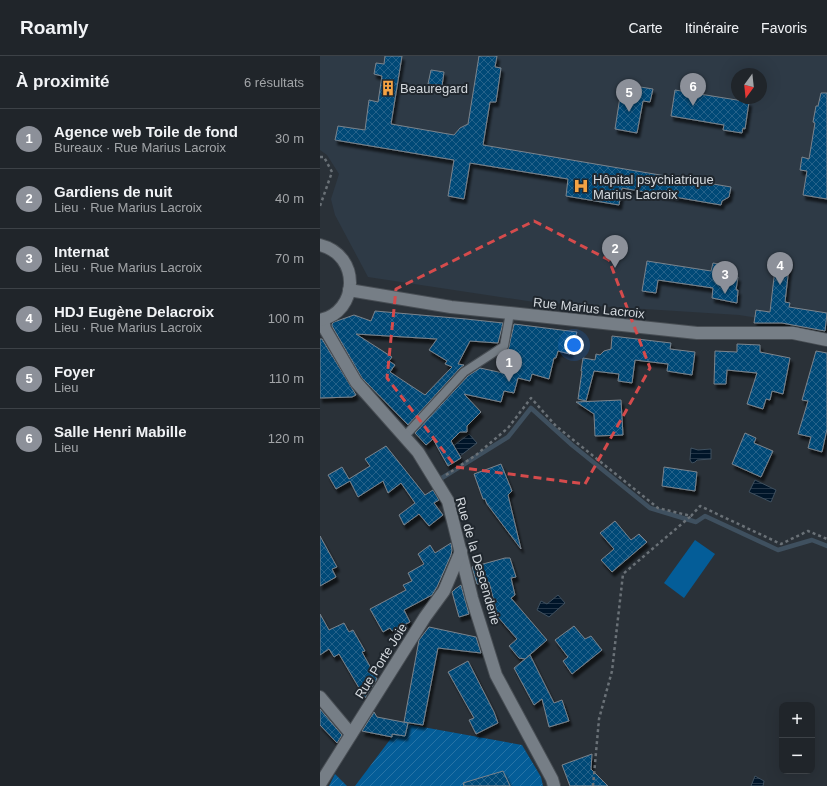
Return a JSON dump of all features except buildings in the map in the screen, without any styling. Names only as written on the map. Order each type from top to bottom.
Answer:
[{"type":"street","points":[[320,245],[330,248],[340,256],[350,277],[350,290],[346,300],[332,315],[321,320]]},
{"type":"street","name":"Rue Marius Lacroix","points":[[350,290],[451,307],[510,314],[698,333],[793,333],[827,340]]},
{"type":"street","name":"Rue de la Descenderie","points":[[321,320],[325,330],[356,382],[418,452],[448,501],[472,598],[496,675],[552,779],[554,786]]},
{"type":"street","name":"Rue Porte Joie","points":[[320,784],[425,617],[444,592],[461,551]]},
{"type":"street","points":[[320,697],[352,734]]},
{"type":"lane","points":[[404,436],[464,372],[504,346],[510,314]]},
{"type":"path","points":[[320,157],[324,157],[332,172],[320,206]]},
{"type":"path","points":[[436,482],[476,456],[508,428],[531,398],[556,426],[658,508],[690,517]]},
{"type":"path","points":[[593,786],[599,719],[612,671],[624,574],[679,527],[700,506],[781,544],[808,531],[827,539]]},
{"type":"highlighted area","points":[[534,221],[609,260],[650,368],[585,484],[456,467],[387,378],[396,289]]},
{"type":"shaded area","name":"Hôpital psychiatrique Marius Lacroix","points":[[320,56],[827,56],[827,329],[739,315],[534,302],[368,277],[335,215],[331,199],[339,174],[327,155],[320,150]]},
{"type":"shaded area","points":[[469,434],[477,443],[460,456],[452,447]]},
{"type":"shaded area","points":[[691,448],[698,450],[711,449],[711,459],[697,460],[692,463],[690,460]]},
{"type":"shaded area","points":[[755,480],[776,490],[771,502],[749,492]]},
{"type":"shaded area","points":[[695,540],[715,554],[684,598],[664,583]]},
{"type":"shaded area","points":[[558,595],[565,603],[549,617],[537,610],[541,601],[547,604]]},
{"type":"shaded area","points":[[395,722],[522,745],[541,777],[543,786],[355,786],[392,737]]},
{"type":"shaded area","points":[[335,774],[347,786],[329,786]]},
{"type":"shaded area","points":[[755,776],[764,781],[763,786],[751,786]]},
{"type":"waterway","points":[[437,481],[508,437],[531,408],[572,445],[650,508],[696,522],[705,516],[778,550],[812,540],[827,546]]},
{"type":"place","name":"Beauregard","points":[[388,88]]},
{"type":"place","name":"Salle Henri Mabille","points":[[693,106]]},
{"type":"place","name":"Foyer","points":[[629,112]]},
{"type":"place","name":"Hôpital psychiatrique Marius Lacroix","points":[[581,186]]},
{"type":"place","name":"Gardiens de nuit","points":[[615,268]]},
{"type":"place","name":"HDJ Eugène Delacroix","points":[[780,285]]},
{"type":"place","name":"Internat","points":[[725,294]]},
{"type":"place","name":"Agence web Toile de fond","points":[[509,382]]}]
